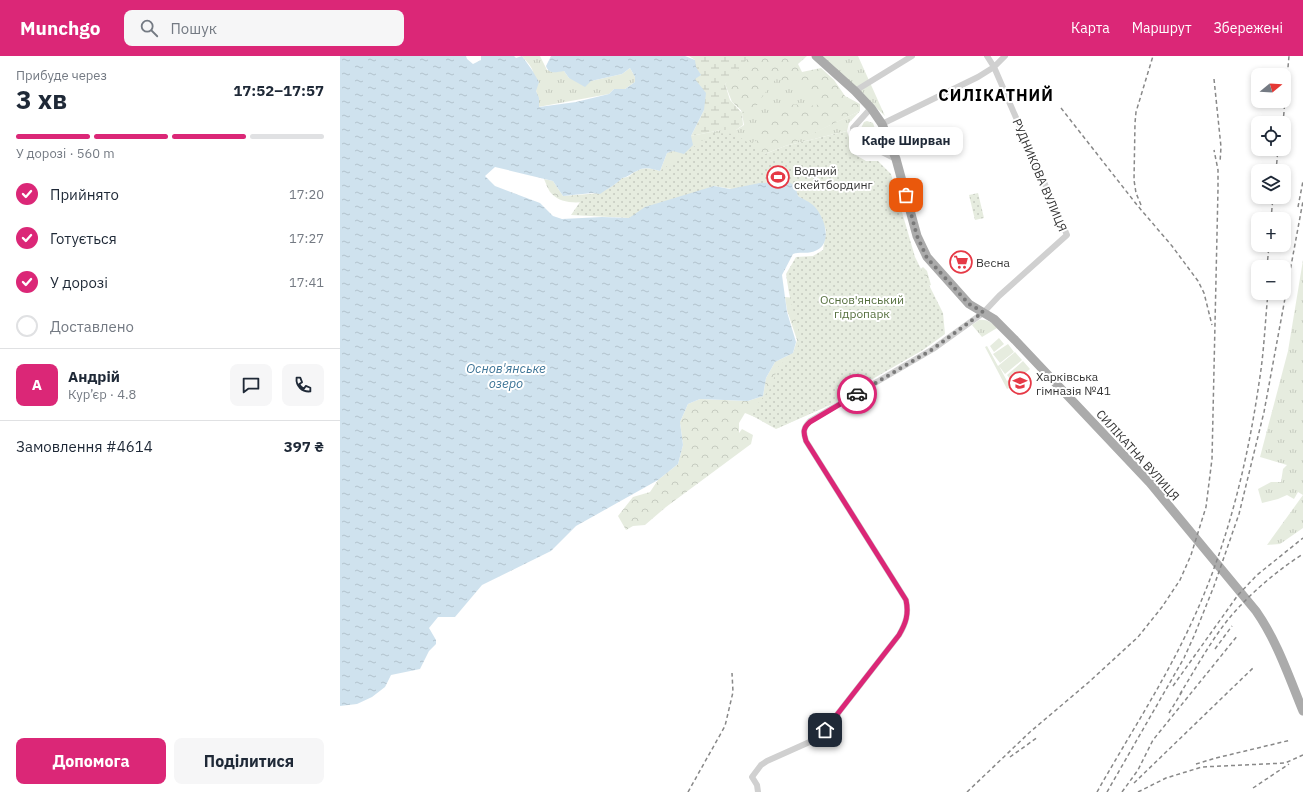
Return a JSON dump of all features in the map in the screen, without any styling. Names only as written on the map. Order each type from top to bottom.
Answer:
[{"type":"main road","name":"СИЛІКАТНА ВУЛИЦЯ","points":[[816,56],[872,108],[882,124],[896,159],[917,236],[927,258],[969,304],[994,319],[1015,340],[1150,483],[1256,611],[1273,639],[1303,711]]},
{"type":"street","points":[[855,91],[912,56]]},
{"type":"street","name":"РУДНИКОВА ВУЛИЦЯ","points":[[983,312],[1067,235],[994,67],[987,56]]},
{"type":"street","points":[[882,124],[978,77],[994,67],[1005,56]]},
{"type":"street","points":[[872,108],[853,128],[854,141],[863,151],[882,152],[896,159]]},
{"type":"street","points":[[758,792],[757,785],[752,777],[761,765],[814,740],[825,730],[899,635],[906,622],[908,609],[906,600],[806,441],[803,433],[805,427],[810,422],[933,349],[983,312]]},
{"type":"green space","points":[[522,56],[540,56],[547,70],[564,71],[569,78],[591,81],[622,74],[630,68],[635,77],[635,82],[625,89],[614,89],[609,94],[538,107],[533,72],[530,65]]},
{"type":"green space","points":[[689,56],[749,56],[739,70],[725,84],[730,100],[742,113],[743,125],[736,130],[721,130],[691,136],[704,110],[695,79],[695,60]]},
{"type":"green space","points":[[746,56],[807,56],[798,64],[802,72],[821,68],[834,80],[845,96],[860,104],[860,111],[793,143],[741,163],[736,145],[757,141],[768,117],[778,109],[792,105],[805,106],[822,104],[801,87],[790,82],[776,79],[756,106],[743,112],[732,102],[725,84]]},
{"type":"green space","points":[[822,56],[858,56],[885,116]]},
{"type":"green space","points":[[771,72],[799,80],[826,105],[757,141],[740,148],[660,171],[667,153],[673,151],[691,136],[721,130],[736,130],[744,125],[741,108]]},
{"type":"green space","points":[[860,111],[849,123],[847,131],[785,146]]},
{"type":"green space","points":[[867,121],[873,123],[879,140],[876,144],[872,145],[868,143],[861,128],[864,122]]},
{"type":"green space","name":"Основ'янський гідропарк","points":[[847,131],[854,154],[866,161],[878,161],[891,174],[915,257],[943,313],[945,334],[923,350],[822,408],[776,429],[749,414],[770,389],[778,367],[793,353],[801,342],[786,274],[796,257],[813,256],[823,250],[826,230],[813,206],[798,196],[789,182],[732,189],[714,186],[629,218],[571,215],[580,202],[579,195],[602,192],[622,178],[627,177],[640,169],[648,168],[660,171],[713,133],[735,134],[765,154],[785,146]]},
{"type":"green space","points":[[544,179],[553,181],[563,196],[601,193],[606,199],[585,202],[563,201],[556,198],[551,193]]},
{"type":"green space","points":[[978,193],[984,218],[975,220],[969,195]]},
{"type":"green space","points":[[1303,260],[1303,495],[1298,492],[1294,499],[1287,495],[1262,503],[1258,489],[1271,482],[1281,482],[1283,469],[1287,465],[1260,457],[1288,351]]},
{"type":"green space","points":[[923,267],[927,271],[931,285],[928,286],[918,271]]},
{"type":"green space","points":[[785,297],[795,298],[868,377],[865,384],[849,392],[835,403],[778,428],[745,413],[739,423],[739,433],[742,429],[753,435],[751,444],[666,507],[645,525],[633,526],[626,530],[618,516],[633,497],[650,492],[658,480],[678,464],[683,445],[680,422],[688,404],[700,399],[748,401],[763,396],[766,378],[775,362],[793,353],[797,340],[787,310]]},
{"type":"green space","points":[[979,320],[989,321],[997,328],[982,337],[972,325]]},
{"type":"green space","points":[[999,338],[1004,344],[994,352],[990,346]]},
{"type":"green space","points":[[1008,344],[1014,352],[1000,363],[993,354]]},
{"type":"green space","points":[[987,346],[998,366],[1015,352],[1022,360],[1005,374],[999,366],[1007,381],[1010,379],[1007,375],[1023,361],[1030,369],[1013,383],[1012,382],[1014,385],[1007,389],[985,347]]},
{"type":"green space","points":[[1303,495],[1303,528],[1280,544],[1267,545]]},
{"type":"water","name":"Основ'янське озеро","points":[[340,56],[466,56],[467,59],[473,64],[481,60],[481,56],[514,56],[516,58],[522,56],[539,82],[536,91],[539,98],[539,107],[576,102],[609,94],[614,89],[625,89],[635,82],[635,77],[630,68],[622,74],[591,81],[585,87],[569,78],[564,71],[549,71],[546,66],[551,56],[685,56],[695,60],[696,67],[701,75],[695,79],[706,93],[704,110],[691,136],[693,145],[684,154],[673,151],[667,153],[660,171],[648,168],[640,169],[622,178],[615,185],[600,194],[592,193],[563,196],[553,181],[495,167],[485,176],[495,186],[540,203],[553,216],[562,219],[602,217],[629,218],[645,207],[714,186],[730,189],[760,183],[789,182],[795,186],[798,196],[811,203],[818,210],[824,222],[826,235],[822,246],[817,250],[793,254],[782,275],[787,312],[796,342],[793,353],[775,362],[766,378],[763,396],[748,401],[700,399],[688,404],[680,422],[683,445],[678,464],[658,480],[576,526],[551,551],[482,585],[455,617],[438,617],[429,628],[436,640],[436,644],[429,651],[420,669],[391,675],[385,687],[372,697],[357,704],[340,706]]},
{"type":"railway","points":[[1141,205],[1136,193],[1134,180],[1135,123],[1136,112],[1153,56]]},
{"type":"railway","points":[[1284,116],[1289,56]]},
{"type":"railway","points":[[1214,79],[1221,147],[1220,162]]},
{"type":"railway","points":[[1061,108],[1137,205],[1172,246],[1198,281],[1204,293],[1212,325]]},
{"type":"railway","points":[[967,792],[1030,732],[1089,682],[1138,637],[1162,607],[1180,580],[1191,555],[1206,507],[1212,459],[1218,189],[1218,170],[1214,150]]},
{"type":"railway","points":[[1277,156],[1277,164]]},
{"type":"railway","points":[[1298,207],[1303,181]]},
{"type":"railway","points":[[1107,792],[1184,658],[1214,586],[1239,514],[1264,412],[1303,201]]},
{"type":"railway","points":[[1272,204],[1272,212]]},
{"type":"railway","points":[[1268,252],[1268,260]]},
{"type":"railway","points":[[1097,792],[1180,648],[1203,597],[1214,568],[1234,507],[1248,445],[1261,372],[1267,300]]},
{"type":"railway","points":[[1173,686],[1238,595],[1257,575],[1303,538]]},
{"type":"railway","points":[[1180,694],[1208,648],[1232,615],[1248,598],[1278,571],[1303,554]]},
{"type":"railway","points":[[1215,649],[1232,626]]},
{"type":"railway","points":[[1122,792],[1138,770],[1153,740],[1238,635]]},
{"type":"railway","points":[[1134,783],[1253,668]]},
{"type":"railway","points":[[688,792],[725,726],[733,692],[732,673]]},
{"type":"railway","points":[[1169,713],[1183,690]]},
{"type":"railway","points":[[1010,757],[1038,737]]},
{"type":"railway","points":[[1196,764],[1291,740]]},
{"type":"railway","points":[[1138,792],[1166,778],[1202,767],[1285,763],[1303,755]]},
{"type":"railway","points":[[1253,788],[1289,764]]},
{"type":"way so far","points":[[857,394],[933,349],[983,312],[969,304],[927,258],[917,236],[906,195]]},
{"type":"place","name":"Водний скейтбординг","points":[[778,177]]},
{"type":"place","name":"Кафе Ширван","points":[[906,195]]},
{"type":"place","name":"Весна","points":[[961,262]]},
{"type":"place","name":"Харківська гімназія №41","points":[[1020,383]]},
{"type":"district","name":"СИЛІКАТНИЙ","points":[[996,95]]},
{"type":"route","points":[[825,730],[899,635],[906,622],[908,609],[906,600],[806,441],[803,433],[805,427],[810,422],[857,394]]}]
